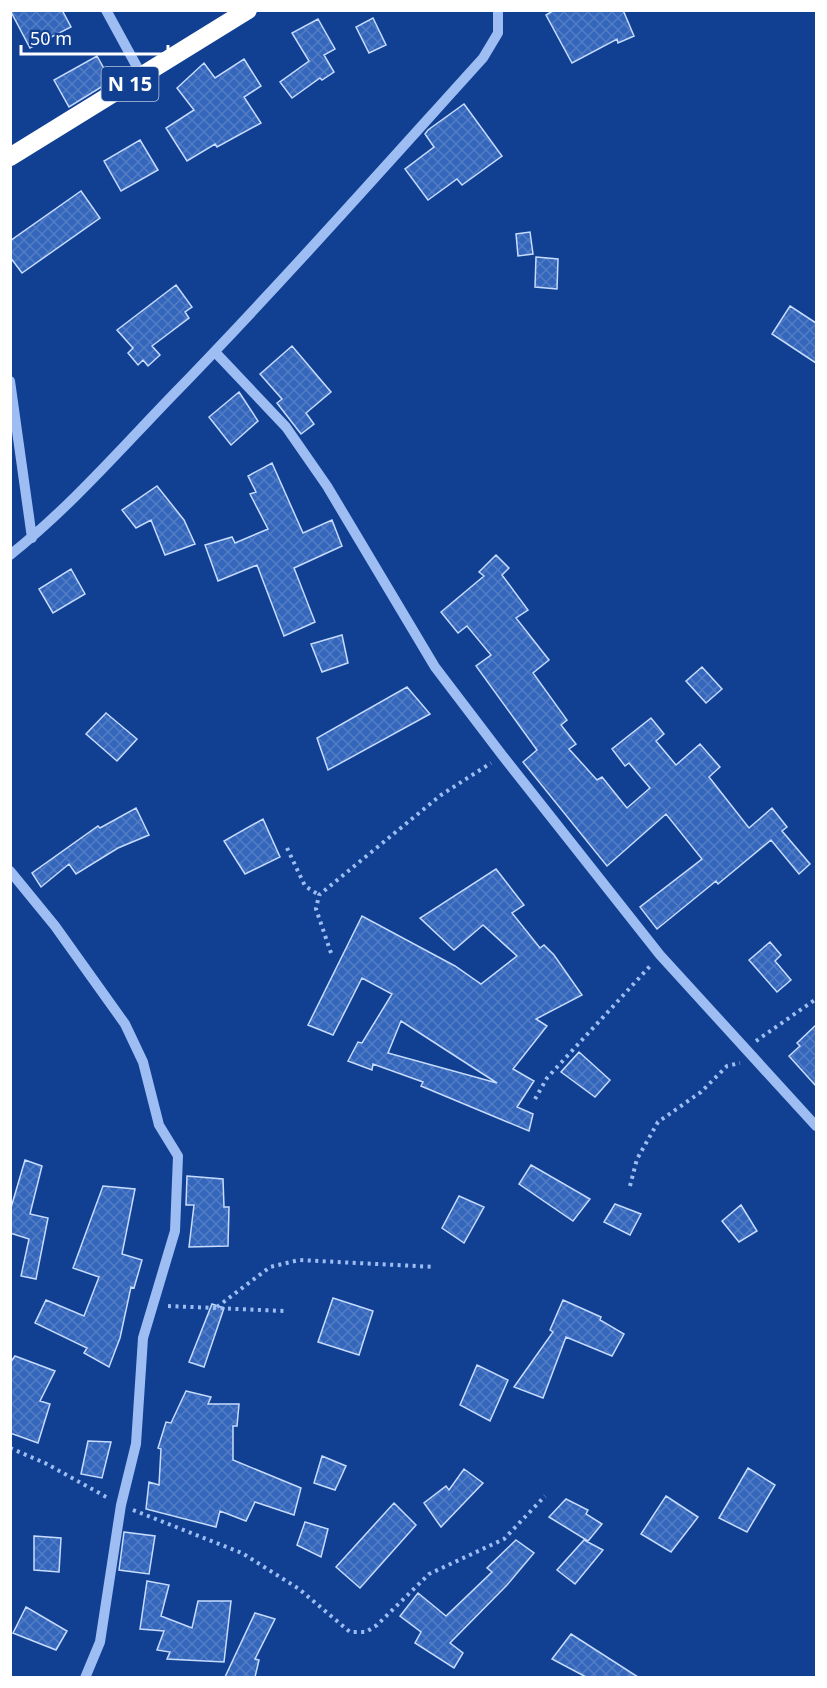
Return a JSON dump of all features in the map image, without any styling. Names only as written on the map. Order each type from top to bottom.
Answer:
[{"type":"highway","name":"N 15","points":[[10,156],[248,10]]},
{"type":"street","points":[[106,10],[142,76]]},
{"type":"street","points":[[10,555],[32,538],[215,352],[289,274],[483,58],[498,33],[498,10]]},
{"type":"street","points":[[215,352],[286,427],[327,486],[435,667],[502,755],[660,955],[816,1126]]},
{"type":"street","points":[[10,381],[32,538]]},
{"type":"street","points":[[10,871],[55,926],[125,1024],[143,1062],[159,1125],[178,1156],[175,1231],[143,1338],[136,1444],[121,1505],[100,1642],[85,1677]]},
{"type":"path","points":[[331,953],[316,909],[318,895],[441,795],[502,755]]},
{"type":"path","points":[[287,848],[305,886],[318,895]]},
{"type":"path","points":[[535,1099],[548,1078],[660,955]]},
{"type":"path","points":[[746,1048],[816,999]]},
{"type":"path","points":[[630,1186],[637,1159],[657,1122],[701,1092],[727,1066],[755,1059]]},
{"type":"path","points":[[217,1307],[270,1267],[299,1260],[435,1267]]},
{"type":"path","points":[[152,1305],[284,1311]]},
{"type":"path","points":[[10,1448],[45,1462],[121,1505],[242,1553],[299,1589],[350,1632],[358,1634],[377,1625],[429,1574],[504,1539],[545,1496]]},
{"type":"building","points":[[10,10],[62,10],[71,27],[30,48]]},
{"type":"building","points":[[554,10],[623,10],[634,36],[618,43],[617,39],[572,63],[546,15]]},
{"type":"building","points":[[373,18],[386,45],[369,53],[356,27]]},
{"type":"building","points":[[318,19],[335,49],[324,55],[334,72],[322,80],[320,78],[292,98],[280,82],[309,61],[292,33]]},
{"type":"building","points":[[97,56],[111,81],[69,107],[54,80]]},
{"type":"building","points":[[244,59],[261,86],[244,97],[261,123],[217,147],[215,144],[187,161],[166,128],[194,110],[177,88],[204,63],[215,78]]},
{"type":"building","points":[[464,104],[502,156],[462,185],[457,179],[428,200],[405,169],[434,147],[425,134],[428,130]]},
{"type":"building","points":[[140,140],[158,170],[121,191],[104,161]]},
{"type":"building","points":[[81,191],[100,218],[22,273],[10,257],[10,241]]},
{"type":"building","points":[[530,232],[533,254],[518,256],[516,234]]},
{"type":"building","points":[[536,257],[558,259],[557,289],[535,287]]},
{"type":"building","points":[[176,285],[192,307],[185,312],[189,318],[152,346],[160,355],[148,366],[143,360],[138,365],[128,353],[133,348],[117,330]]},
{"type":"building","points":[[790,306],[816,323],[816,363],[772,334]]},
{"type":"building","points":[[292,346],[331,392],[306,413],[314,424],[301,434],[277,403],[282,399],[260,374]]},
{"type":"building","points":[[239,392],[258,421],[231,445],[209,417]]},
{"type":"building","points":[[272,463],[303,533],[332,520],[342,546],[294,568],[315,622],[284,636],[257,565],[218,581],[205,545],[232,537],[235,543],[268,529],[250,494],[256,492],[248,476]]},
{"type":"building","points":[[157,486],[184,520],[195,544],[165,555],[151,520],[136,528],[122,510]]},
{"type":"building","points":[[496,555],[509,568],[502,575],[528,610],[516,618],[549,660],[533,673],[567,720],[561,725],[576,744],[569,749],[597,780],[602,777],[627,808],[650,788],[629,763],[625,766],[612,749],[651,718],[664,734],[656,741],[676,765],[700,744],[720,767],[709,777],[749,828],[772,808],[787,827],[782,831],[810,864],[799,874],[771,840],[718,884],[716,881],[657,929],[640,907],[702,859],[666,814],[607,866],[523,762],[537,750],[476,666],[491,655],[467,626],[458,633],[441,612],[484,576],[479,572]]},
{"type":"building","points":[[71,569],[85,594],[53,613],[39,589]]},
{"type":"building","points":[[342,635],[348,663],[322,672],[311,644]]},
{"type":"building","points":[[702,667],[722,689],[706,703],[686,681]]},
{"type":"building","points":[[407,687],[430,714],[328,770],[317,738]]},
{"type":"building","points":[[106,713],[137,739],[117,761],[86,734]]},
{"type":"building","points":[[136,808],[149,835],[118,848],[76,874],[69,864],[41,887],[32,873],[98,826],[100,828]]},
{"type":"building","points":[[263,819],[280,857],[245,874],[224,841]]},
{"type":"building","points":[[496,869],[524,905],[512,913],[540,948],[544,945],[554,955],[582,995],[536,1019],[547,1026],[513,1069],[534,1081],[517,1107],[533,1114],[529,1131],[421,1086],[423,1082],[373,1064],[372,1070],[348,1061],[358,1042],[362,1043],[392,994],[362,978],[333,1035],[308,1025],[362,916],[455,966],[481,984],[517,956],[483,925],[454,950],[420,918]],"holes":[[[401,1021],[497,1083],[388,1053]]]},
{"type":"building","points":[[770,942],[781,955],[775,961],[791,980],[777,992],[749,960]]},
{"type":"building","points":[[816,1025],[816,1086],[789,1056],[800,1046],[797,1043]]},
{"type":"building","points":[[579,1052],[610,1080],[595,1097],[561,1072]]},
{"type":"building","points":[[25,1160],[42,1166],[30,1214],[48,1218],[36,1279],[21,1276],[29,1239],[10,1233],[10,1211]]},
{"type":"building","points":[[531,1165],[590,1199],[573,1221],[519,1184]]},
{"type":"building","points":[[187,1176],[223,1179],[224,1207],[229,1207],[228,1246],[189,1247],[194,1205],[186,1205]]},
{"type":"building","points":[[103,1186],[135,1189],[122,1254],[142,1260],[134,1288],[131,1287],[120,1338],[109,1367],[84,1353],[87,1348],[35,1323],[46,1300],[84,1316],[99,1277],[73,1268]]},
{"type":"building","points":[[459,1196],[484,1207],[464,1243],[442,1228]]},
{"type":"building","points":[[615,1204],[641,1214],[630,1235],[604,1222]]},
{"type":"building","points":[[741,1205],[757,1231],[739,1242],[722,1221]]},
{"type":"building","points":[[333,1298],[373,1311],[359,1355],[318,1342]]},
{"type":"building","points":[[563,1300],[601,1317],[600,1320],[624,1334],[612,1356],[566,1337],[543,1398],[514,1387],[553,1332],[550,1330]]},
{"type":"building","points":[[212,1304],[224,1308],[204,1367],[189,1362]]},
{"type":"building","points":[[15,1356],[55,1371],[40,1401],[50,1404],[38,1443],[10,1433],[10,1363]]},
{"type":"building","points":[[477,1365],[508,1380],[490,1421],[460,1405]]},
{"type":"building","points":[[186,1391],[211,1397],[208,1404],[239,1404],[237,1426],[233,1426],[233,1460],[301,1488],[294,1515],[255,1502],[246,1521],[220,1511],[216,1527],[146,1509],[149,1482],[159,1485],[161,1449],[158,1448],[166,1422],[171,1423]]},
{"type":"building","points":[[88,1441],[111,1442],[102,1478],[81,1474]]},
{"type":"building","points":[[322,1456],[346,1466],[335,1490],[314,1483]]},
{"type":"building","points":[[748,1468],[775,1485],[747,1532],[719,1518]]},
{"type":"building","points":[[464,1469],[483,1483],[441,1527],[424,1503],[446,1486],[449,1490]]},
{"type":"building","points":[[666,1496],[698,1517],[671,1552],[641,1534]]},
{"type":"building","points":[[566,1499],[588,1510],[586,1514],[602,1524],[588,1541],[549,1517]]},
{"type":"building","points":[[394,1503],[416,1525],[360,1588],[336,1567]]},
{"type":"building","points":[[305,1522],[328,1529],[321,1557],[297,1545]]},
{"type":"building","points":[[124,1532],[155,1536],[149,1574],[119,1570]]},
{"type":"building","points":[[34,1536],[61,1538],[59,1572],[34,1570]]},
{"type":"building","points":[[516,1540],[534,1553],[507,1585],[450,1643],[463,1653],[454,1668],[415,1643],[421,1632],[400,1616],[418,1593],[446,1616],[492,1572],[487,1568]]},
{"type":"building","points":[[584,1540],[603,1550],[575,1584],[557,1570]]},
{"type":"building","points":[[147,1581],[169,1585],[161,1616],[192,1628],[198,1601],[231,1601],[224,1662],[167,1659],[170,1652],[157,1650],[164,1631],[140,1629]]},
{"type":"building","points":[[26,1607],[67,1631],[56,1650],[13,1633]]},
{"type":"building","points":[[255,1613],[275,1619],[255,1659],[259,1660],[255,1677],[225,1677]]},
{"type":"building","points":[[571,1634],[638,1677],[586,1677],[552,1659]]}]
